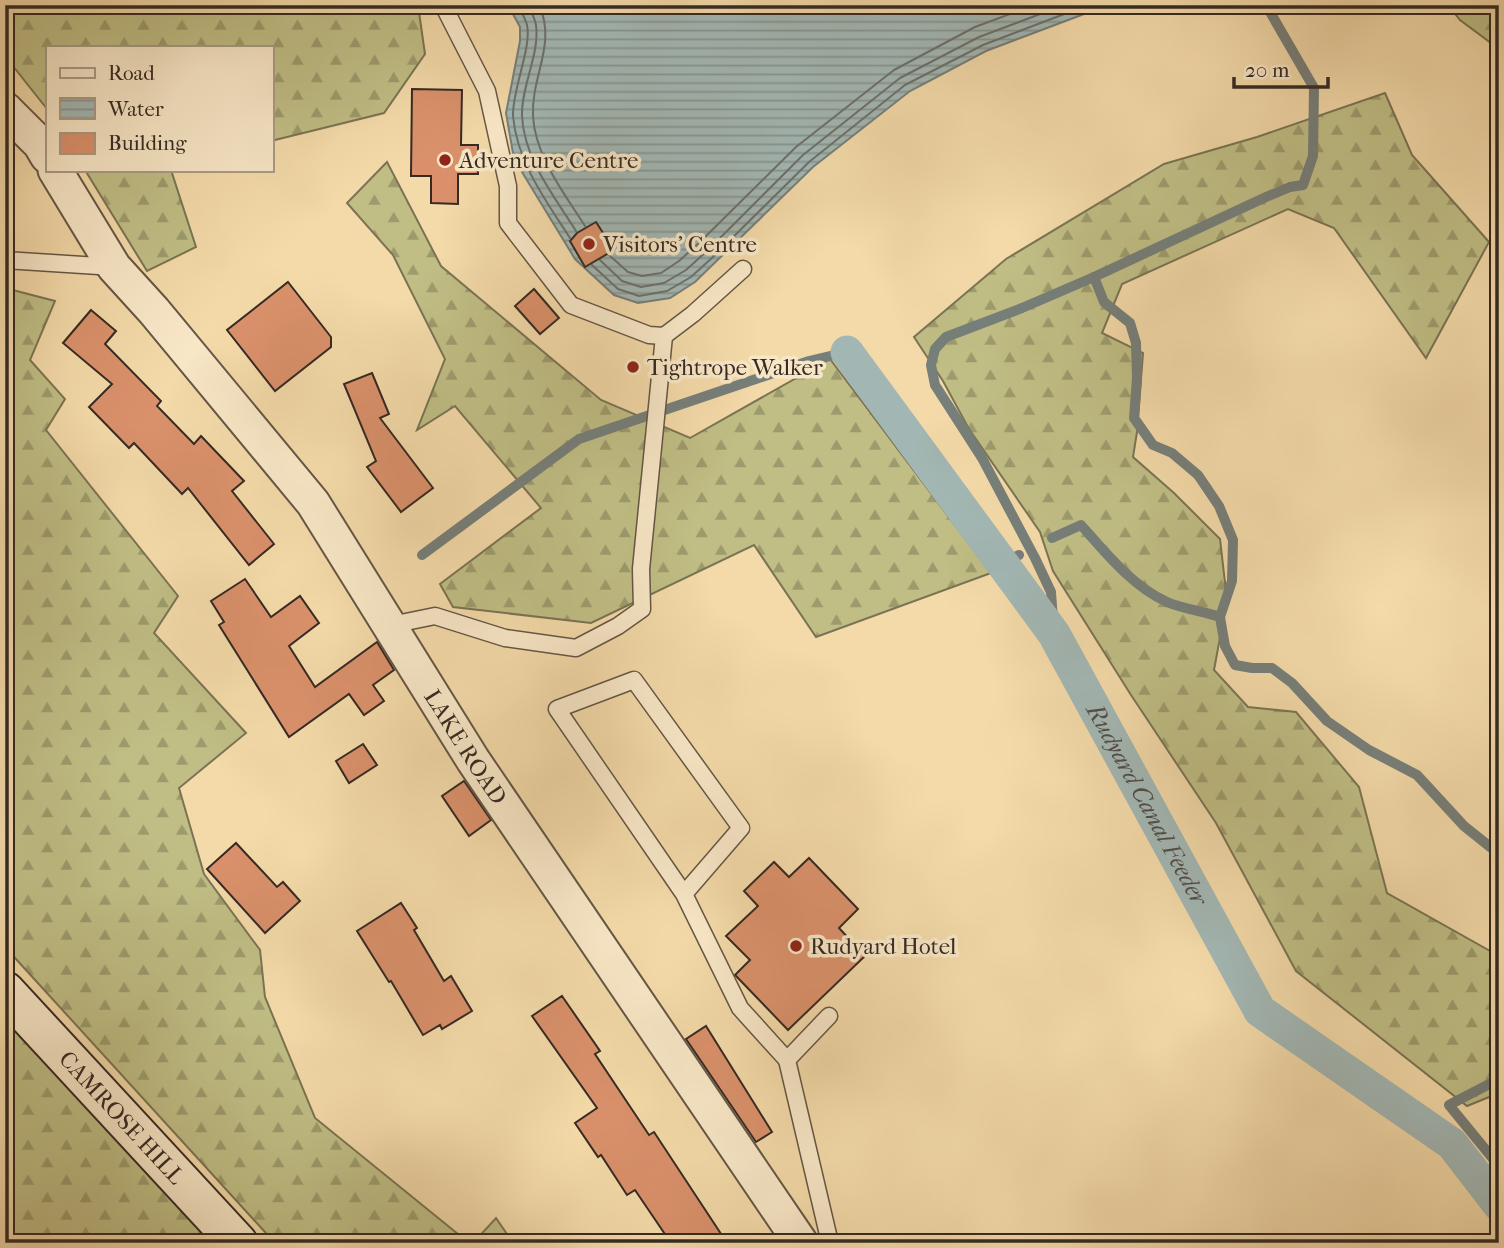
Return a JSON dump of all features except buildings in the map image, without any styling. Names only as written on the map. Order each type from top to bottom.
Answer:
[{"type":"street","points":[[5,109],[40,144],[46,154]]},
{"type":"street","name":"LAKE ROAD","points":[[56,172],[114,267],[154,311],[313,503],[473,761],[800,1243]]},
{"type":"street","name":"CAMROSE HILL","points":[[5,991],[238,1243]]},
{"type":"lane","points":[[443,5],[487,91],[508,186],[508,223],[571,305],[649,335],[664,336],[743,269]]},
{"type":"lane","points":[[5,260],[114,267]]},
{"type":"lane","points":[[391,625],[435,616],[505,638],[576,648],[618,626],[642,609],[641,569],[664,336]]},
{"type":"lane","points":[[684,894],[741,828],[634,680],[556,709],[684,894],[740,1008],[787,1060],[830,1243]]},
{"type":"lane","points":[[787,1060],[829,1016]]},
{"type":"green space","points":[[5,5],[175,5],[179,10],[246,9],[286,14],[304,5],[418,5],[425,54],[384,113],[273,141],[273,46],[46,46],[46,108],[5,56]]},
{"type":"green space","points":[[1448,5],[1499,5],[1499,49],[1460,20]]},
{"type":"green space","points":[[1385,93],[1412,155],[1489,242],[1426,358],[1334,228],[1288,209],[1122,284],[1102,333],[1143,353],[1133,457],[1220,539],[1227,600],[1214,670],[1248,707],[1296,712],[1359,787],[1387,893],[1499,956],[1499,1093],[1467,1106],[1296,971],[1216,823],[1053,571],[1040,532],[969,429],[943,381],[914,337],[1006,259],[1164,164],[1257,137]]},
{"type":"green space","points":[[387,162],[441,266],[601,400],[690,438],[830,359],[991,573],[816,637],[754,545],[591,623],[453,607],[440,584],[541,508],[455,406],[417,430],[445,359],[393,255],[347,203]]},
{"type":"green space","points":[[86,172],[172,172],[196,247],[147,271]]},
{"type":"green space","points":[[5,288],[55,301],[30,360],[65,399],[46,430],[178,596],[154,633],[246,733],[179,788],[204,874],[260,950],[265,997],[315,1118],[469,1243],[275,1243],[5,947]]},
{"type":"green space","points":[[5,1008],[212,1243],[5,1243],[5,1201],[14,1135],[5,1126]]},
{"type":"green space","points":[[496,1218],[513,1243],[473,1243]]},
{"type":"water","points":[[508,5],[1108,5],[986,51],[910,91],[813,167],[695,282],[670,298],[638,303],[614,295],[575,259],[514,159],[506,113],[520,41],[520,27]]},
{"type":"waterway","points":[[1054,634],[1051,592],[1035,558],[982,458],[935,385],[931,365],[935,349],[946,337],[1094,277],[1266,197],[1290,187],[1303,185],[1313,156],[1314,88],[1266,5]]},
{"type":"waterway","points":[[1094,277],[1104,302],[1130,323],[1136,343],[1134,418],[1153,445],[1172,453],[1198,475],[1219,506],[1233,540],[1232,581],[1220,617],[1225,646],[1235,665],[1272,668],[1292,683],[1327,721],[1369,750],[1417,775],[1464,826],[1499,854]]},
{"type":"waterway","points":[[422,555],[579,439],[809,361],[847,352]]},
{"type":"waterway","name":"Rudyard Canal Feeder","points":[[847,352],[1054,634],[1260,1011],[1452,1144],[1499,1205]]},
{"type":"waterway","points":[[1052,538],[1081,525],[1120,568],[1154,595],[1167,602],[1220,617]]},
{"type":"waterway","points":[[1002,563],[1019,555]]},
{"type":"waterway","points":[[1499,1079],[1449,1105],[1499,1166]]},
{"type":"place","name":"Adventure Centre","points":[[445,160]]},
{"type":"place","name":"Visitors' Centre","points":[[589,244]]},
{"type":"place","name":"Tightrope Walker","points":[[633,367]]},
{"type":"place","name":"Rudyard Hotel","points":[[796,946]]}]
